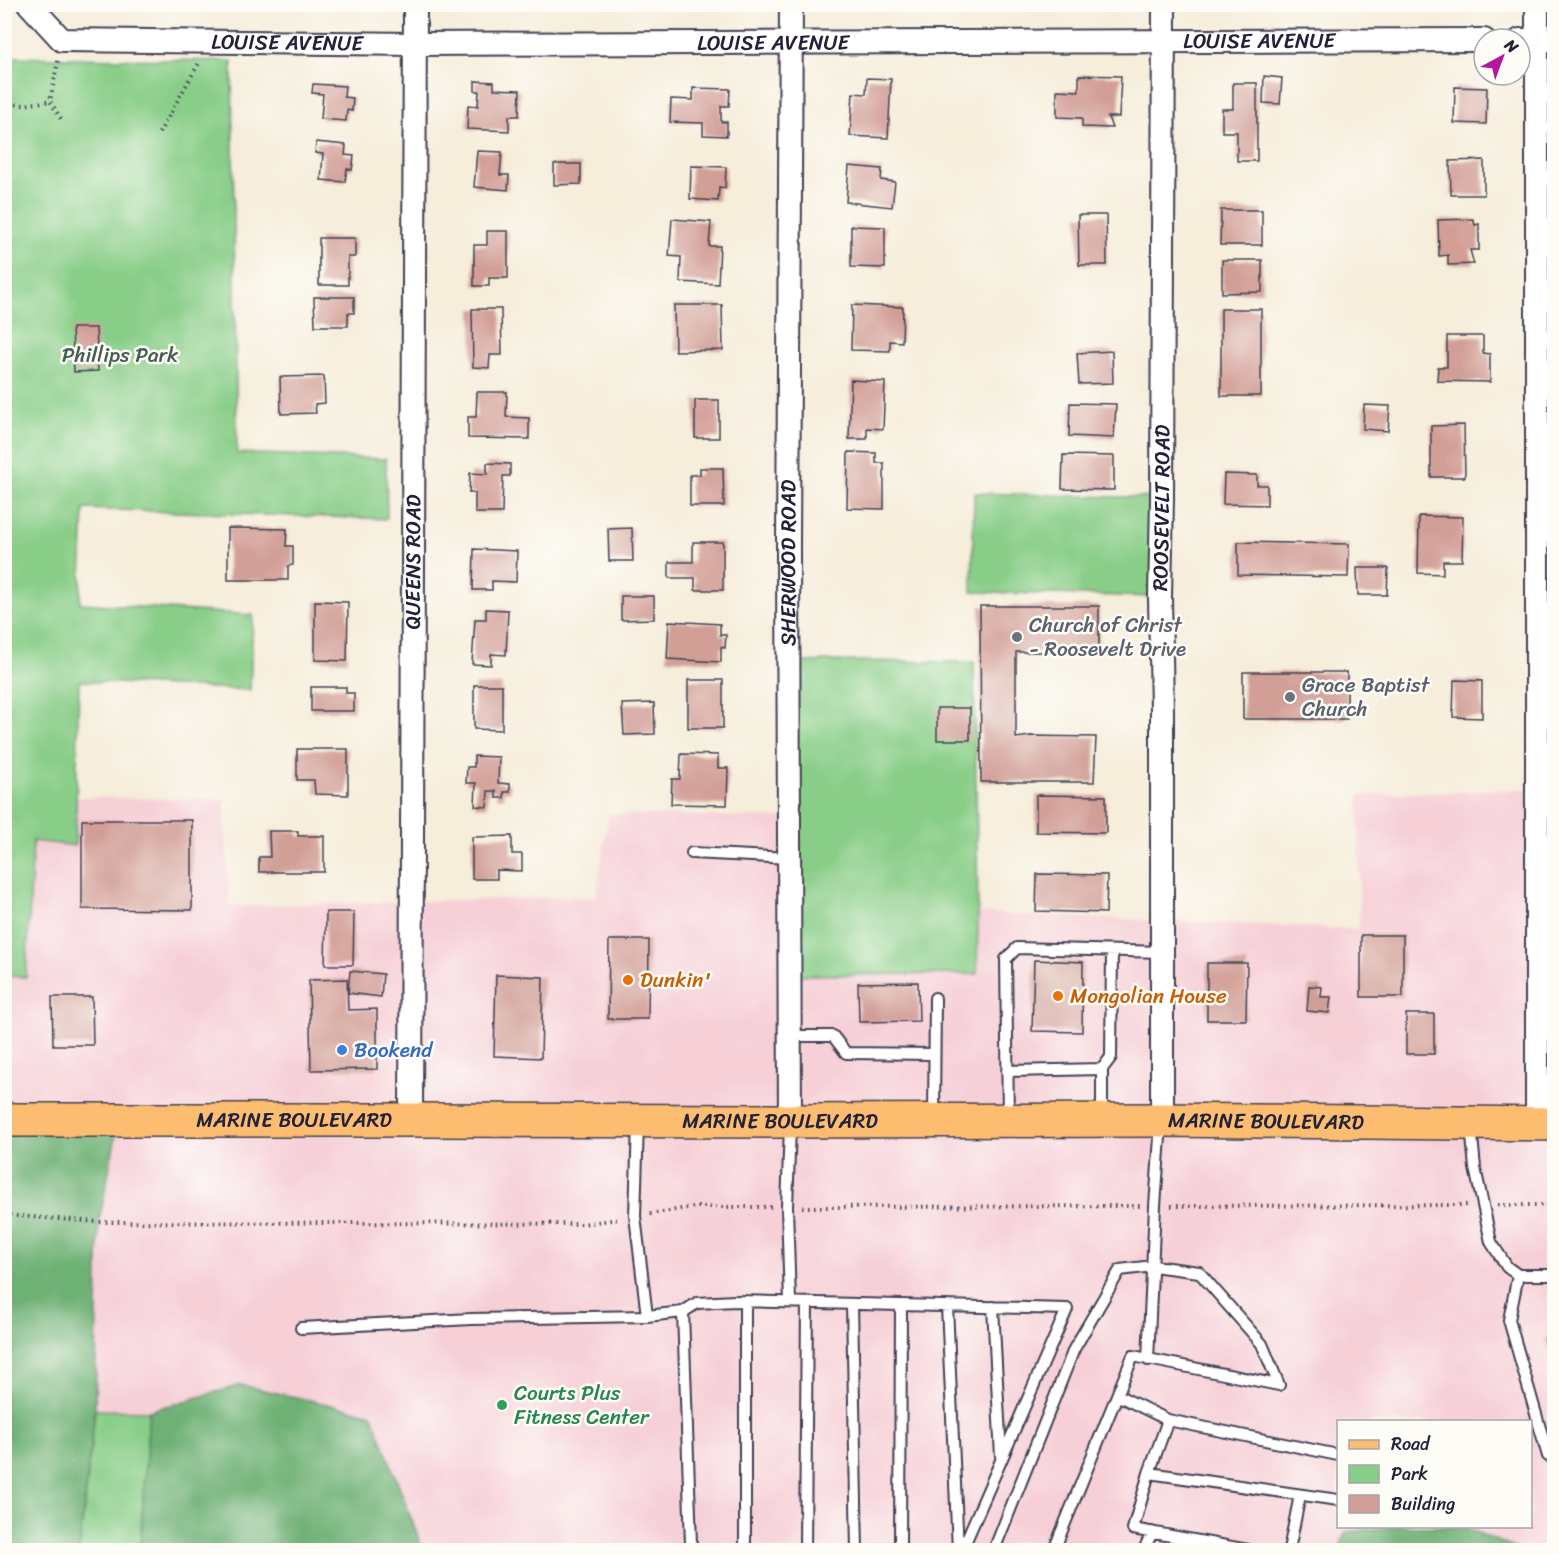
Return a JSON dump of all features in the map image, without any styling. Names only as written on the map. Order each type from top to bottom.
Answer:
[{"type":"main road","name":"MARINE BOULEVARD","points":[[4,1120],[1162,1120],[1546,1124]]},
{"type":"street","points":[[29,4],[62,40]]},
{"type":"street","name":"QUEENS ROAD","points":[[411,1120],[415,4]]},
{"type":"street","name":"SHERWOOD ROAD","points":[[790,1121],[788,529],[791,4]]},
{"type":"street","name":"ROOSEVELT ROAD","points":[[1162,1120],[1160,597],[1164,4]]},
{"type":"street","points":[[1537,4],[1546,1124]]},
{"type":"street","name":"LOUISE AVENUE","points":[[62,40],[415,44],[1472,40]]},
{"type":"lane","points":[[692,853],[790,858]]},
{"type":"lane","points":[[1008,1120],[1006,959],[1017,948],[1162,952]]},
{"type":"lane","points":[[1102,1120],[1101,1070],[1111,1057],[1112,951]]},
{"type":"lane","points":[[933,1121],[935,998]]},
{"type":"lane","points":[[790,1036],[833,1036],[846,1053],[934,1054]]},
{"type":"lane","points":[[1007,1071],[1101,1070]]},
{"type":"lane","points":[[638,1120],[635,1216],[647,1316]]},
{"type":"lane","points":[[1148,1360],[1155,1206],[1162,1120]]},
{"type":"lane","points":[[790,1121],[788,1207],[790,1302]]},
{"type":"lane","points":[[1471,1123],[1475,1168],[1491,1242],[1507,1267],[1518,1275],[1554,1275]]},
{"type":"lane","points":[[994,1551],[1074,1349],[1119,1270],[1154,1266],[1199,1272],[1262,1344],[1279,1385],[1132,1356],[1054,1551]]},
{"type":"lane","points":[[1518,1275],[1509,1320],[1548,1456]]},
{"type":"lane","points":[[301,1328],[471,1318],[647,1316],[683,1312],[697,1303],[745,1301],[1066,1309],[960,1551]]},
{"type":"lane","points":[[745,1301],[745,1551]]},
{"type":"lane","points":[[805,1551],[807,1303]]},
{"type":"lane","points":[[852,1304],[857,1551]]},
{"type":"lane","points":[[900,1551],[901,1305]]},
{"type":"lane","points":[[947,1306],[960,1551]]},
{"type":"lane","points":[[993,1307],[1001,1460]]},
{"type":"lane","points":[[683,1312],[691,1544],[688,1551]]},
{"type":"lane","points":[[1117,1395],[1168,1420],[1337,1455]]},
{"type":"lane","points":[[1168,1420],[1132,1529],[1248,1551]]},
{"type":"lane","points":[[1149,1473],[1337,1500]]},
{"type":"lane","points":[[1289,1551],[1300,1495]]},
{"type":"lane","points":[[1144,1551],[1152,1532]]},
{"type":"path","points":[[62,40],[50,101],[63,122]]},
{"type":"path","points":[[159,134],[211,42]]},
{"type":"path","points":[[4,103],[24,105],[50,101]]},
{"type":"shaded area","points":[[1554,788],[1554,1550],[1519,1550],[1466,1528],[1532,1528],[1532,1420],[1337,1420],[1337,1528],[1386,1528],[1347,1532],[1338,1550],[79,1550],[95,1410],[99,1222],[119,1121],[5,1120],[5,976],[26,976],[33,841],[75,846],[76,797],[224,800],[230,906],[596,897],[609,814],[790,818],[790,975],[977,974],[978,913],[1359,929],[1359,795]]},
{"type":"green space","name":"Phillips Park","points":[[5,57],[232,61],[237,453],[386,459],[387,519],[84,509],[80,603],[253,615],[250,690],[79,681],[75,846],[33,841],[26,977],[5,976]]},
{"type":"green space","points":[[974,493],[1162,498],[1160,597],[972,592]]},
{"type":"green space","points":[[974,662],[977,974],[790,975],[788,663]]},
{"type":"green space","points":[[4,1120],[119,1120],[99,1222],[95,1410],[79,1550],[5,1550]]},
{"type":"green space","points":[[241,1385],[372,1414],[423,1550],[140,1550],[149,1411]]},
{"type":"green space","points":[[95,1410],[149,1411],[140,1550],[79,1550]]},
{"type":"green space","points":[[1380,1528],[1466,1528],[1519,1550],[1338,1550],[1347,1532]]},
{"type":"building","points":[[688,4],[727,4],[727,6],[688,8]]},
{"type":"building","points":[[1079,75],[1121,76],[1119,117],[1108,117],[1112,128],[1082,127],[1082,118],[1057,117],[1057,90],[1079,91]]},
{"type":"building","points":[[1264,76],[1282,78],[1280,104],[1263,103]]},
{"type":"building","points":[[867,78],[891,79],[888,138],[850,136],[853,93],[866,94]]},
{"type":"building","points":[[475,81],[494,82],[494,89],[520,90],[519,116],[509,116],[509,131],[467,129],[468,105],[478,106],[479,91],[475,91]]},
{"type":"building","points":[[1233,83],[1257,83],[1257,161],[1237,161],[1237,132],[1222,132],[1222,109],[1233,109]]},
{"type":"building","points":[[313,84],[345,86],[344,97],[353,98],[352,111],[347,110],[346,121],[321,119],[323,94],[312,93]]},
{"type":"building","points":[[1455,87],[1487,88],[1486,124],[1454,123]]},
{"type":"building","points":[[693,88],[730,89],[729,106],[721,106],[721,122],[727,122],[727,136],[703,135],[703,123],[670,122],[671,99],[693,100]]},
{"type":"building","points":[[316,142],[346,145],[345,155],[354,156],[352,170],[347,169],[345,182],[321,180],[323,154],[315,153]]},
{"type":"building","points":[[477,151],[502,152],[500,175],[509,175],[508,190],[474,187]]},
{"type":"building","points":[[1484,160],[1484,195],[1451,195],[1450,161]]},
{"type":"building","points":[[554,164],[581,164],[581,184],[554,185]]},
{"type":"building","points":[[691,166],[726,167],[725,188],[719,187],[718,201],[690,199]]},
{"type":"building","points":[[849,166],[882,169],[881,180],[895,182],[892,207],[846,202]]},
{"type":"building","points":[[1221,210],[1262,210],[1262,245],[1220,245]]},
{"type":"building","points":[[1078,215],[1106,215],[1107,265],[1079,265]]},
{"type":"building","points":[[672,219],[711,222],[709,246],[720,246],[718,284],[680,282],[681,257],[669,256]]},
{"type":"building","points":[[1473,219],[1475,225],[1479,224],[1479,250],[1470,250],[1474,264],[1448,265],[1448,255],[1439,256],[1438,220]]},
{"type":"building","points":[[851,226],[885,227],[885,268],[851,267]]},
{"type":"building","points":[[487,231],[508,231],[508,278],[489,278],[489,286],[474,286],[474,245],[487,245]]},
{"type":"building","points":[[319,238],[355,238],[355,257],[348,257],[348,285],[319,285]]},
{"type":"building","points":[[1222,260],[1262,260],[1262,292],[1222,293]]},
{"type":"building","points":[[314,297],[354,297],[354,313],[348,313],[348,326],[315,326]]},
{"type":"building","points":[[674,305],[722,305],[723,350],[675,351]]},
{"type":"building","points":[[852,305],[903,307],[902,342],[890,341],[890,351],[851,350]]},
{"type":"building","points":[[472,309],[501,309],[502,355],[490,355],[489,368],[473,367]]},
{"type":"building","points":[[1221,309],[1261,309],[1261,396],[1221,396]]},
{"type":"building","points":[[72,328],[96,328],[98,371],[74,372]]},
{"type":"building","points":[[1447,336],[1483,336],[1483,353],[1490,354],[1490,382],[1437,381],[1438,367],[1447,367]]},
{"type":"building","points":[[1112,351],[1113,383],[1079,384],[1077,353]]},
{"type":"building","points":[[324,376],[325,403],[315,404],[316,413],[281,414],[280,377]]},
{"type":"building","points":[[851,380],[885,382],[883,429],[867,428],[867,439],[849,439]]},
{"type":"building","points":[[477,392],[507,392],[506,417],[529,418],[529,439],[468,438],[468,417],[476,417]]},
{"type":"building","points":[[695,400],[719,400],[719,438],[695,438]]},
{"type":"building","points":[[1070,403],[1116,404],[1114,438],[1069,436]]},
{"type":"building","points":[[1364,405],[1390,406],[1388,431],[1363,429]]},
{"type":"building","points":[[1464,425],[1465,477],[1431,477],[1431,426]]},
{"type":"building","points":[[848,452],[876,453],[876,463],[884,463],[884,509],[847,508]]},
{"type":"building","points":[[1063,455],[1114,456],[1114,490],[1062,489]]},
{"type":"building","points":[[487,463],[510,464],[510,476],[503,476],[502,513],[475,513],[475,493],[469,493],[470,473],[487,474]]},
{"type":"building","points":[[700,468],[723,468],[724,506],[690,506],[690,475],[700,475]]},
{"type":"building","points":[[1224,474],[1257,475],[1257,485],[1267,485],[1267,505],[1223,504]]},
{"type":"building","points":[[1419,516],[1463,517],[1462,561],[1443,561],[1443,574],[1418,573]]},
{"type":"building","points":[[228,528],[287,529],[286,546],[293,546],[293,565],[288,566],[288,580],[228,580]]},
{"type":"building","points":[[632,528],[633,561],[609,561],[608,529]]},
{"type":"building","points":[[693,542],[723,542],[723,590],[695,590],[695,578],[669,578],[669,562],[693,562]]},
{"type":"building","points":[[1238,542],[1349,544],[1348,577],[1238,575]]},
{"type":"building","points":[[474,549],[517,551],[516,582],[492,581],[492,590],[473,590]]},
{"type":"building","points":[[1357,568],[1388,568],[1387,595],[1358,595]]},
{"type":"building","points":[[621,596],[654,596],[654,619],[621,620]]},
{"type":"building","points":[[315,601],[348,602],[347,661],[315,660]]},
{"type":"building","points":[[980,606],[1099,606],[1099,652],[1016,652],[1016,738],[1031,736],[1096,737],[1094,782],[981,782]]},
{"type":"building","points":[[486,609],[508,610],[506,655],[491,654],[491,665],[472,664],[475,619],[486,619]]},
{"type":"building","points":[[669,621],[720,624],[720,635],[726,635],[725,648],[721,647],[721,662],[667,659]]},
{"type":"building","points":[[1243,672],[1347,672],[1347,719],[1243,719]]},
{"type":"building","points":[[688,680],[723,680],[723,728],[688,728]]},
{"type":"building","points":[[1454,680],[1482,681],[1482,718],[1453,717]]},
{"type":"building","points":[[474,685],[502,685],[502,730],[474,729]]},
{"type":"building","points":[[311,687],[346,687],[346,693],[354,693],[354,711],[311,711]]},
{"type":"building","points":[[654,703],[655,734],[624,735],[622,704]]},
{"type":"building","points":[[937,708],[970,708],[970,740],[937,740]]},
{"type":"building","points":[[297,749],[348,749],[348,795],[315,794],[314,780],[297,780]]},
{"type":"building","points":[[681,754],[718,755],[718,768],[728,768],[727,805],[671,804],[672,779],[680,779]]},
{"type":"building","points":[[474,756],[499,757],[498,783],[510,784],[510,792],[504,792],[504,798],[496,798],[496,791],[488,791],[487,807],[475,806],[476,783],[466,783],[467,767],[474,767]]},
{"type":"building","points":[[1036,795],[1106,796],[1106,833],[1036,832]]},
{"type":"building","points":[[82,820],[192,820],[192,910],[82,909]]},
{"type":"building","points":[[269,831],[298,831],[298,836],[324,836],[324,872],[259,872],[259,857],[270,857]]},
{"type":"building","points":[[512,836],[512,854],[522,854],[522,871],[497,870],[497,879],[472,879],[472,837]]},
{"type":"building","points":[[1037,874],[1107,875],[1106,913],[1036,911]]},
{"type":"building","points":[[326,912],[354,912],[353,965],[325,965]]},
{"type":"building","points":[[1361,935],[1403,935],[1403,997],[1361,997]]},
{"type":"building","name":"Dunkin'","points":[[609,940],[649,940],[648,1019],[608,1019]]},
{"type":"building","name":"Mongolian House","points":[[1034,960],[1083,962],[1082,1032],[1032,1031]]},
{"type":"building","points":[[1207,963],[1247,963],[1246,1020],[1207,1020]]},
{"type":"building","points":[[350,971],[383,974],[381,997],[348,993]]},
{"type":"building","points":[[496,975],[543,977],[541,1058],[494,1056]]},
{"type":"building","points":[[347,979],[348,1010],[377,1009],[377,1069],[311,1070],[309,980]]},
{"type":"building","points":[[918,982],[919,1021],[859,1022],[858,983]]},
{"type":"building","points":[[1309,986],[1322,987],[1321,997],[1331,997],[1329,1013],[1307,1011]]},
{"type":"building","points":[[52,997],[92,997],[93,1045],[53,1045]]},
{"type":"building","points":[[1406,1014],[1434,1014],[1434,1054],[1406,1054]]},
{"type":"building","points":[[1554,1335],[1554,1370],[1545,1338]]},
{"type":"place","name":"Church of Christ - Roosevelt Drive","points":[[1017,637]]},
{"type":"place","name":"Grace Baptist Church","points":[[1290,697]]},
{"type":"place","name":"Dunkin'","points":[[628,980]]},
{"type":"place","name":"Mongolian House","points":[[1058,996]]},
{"type":"place","name":"Bookend","points":[[342,1050]]},
{"type":"place","name":"Courts Plus Fitness Center","points":[[502,1405]]}]
